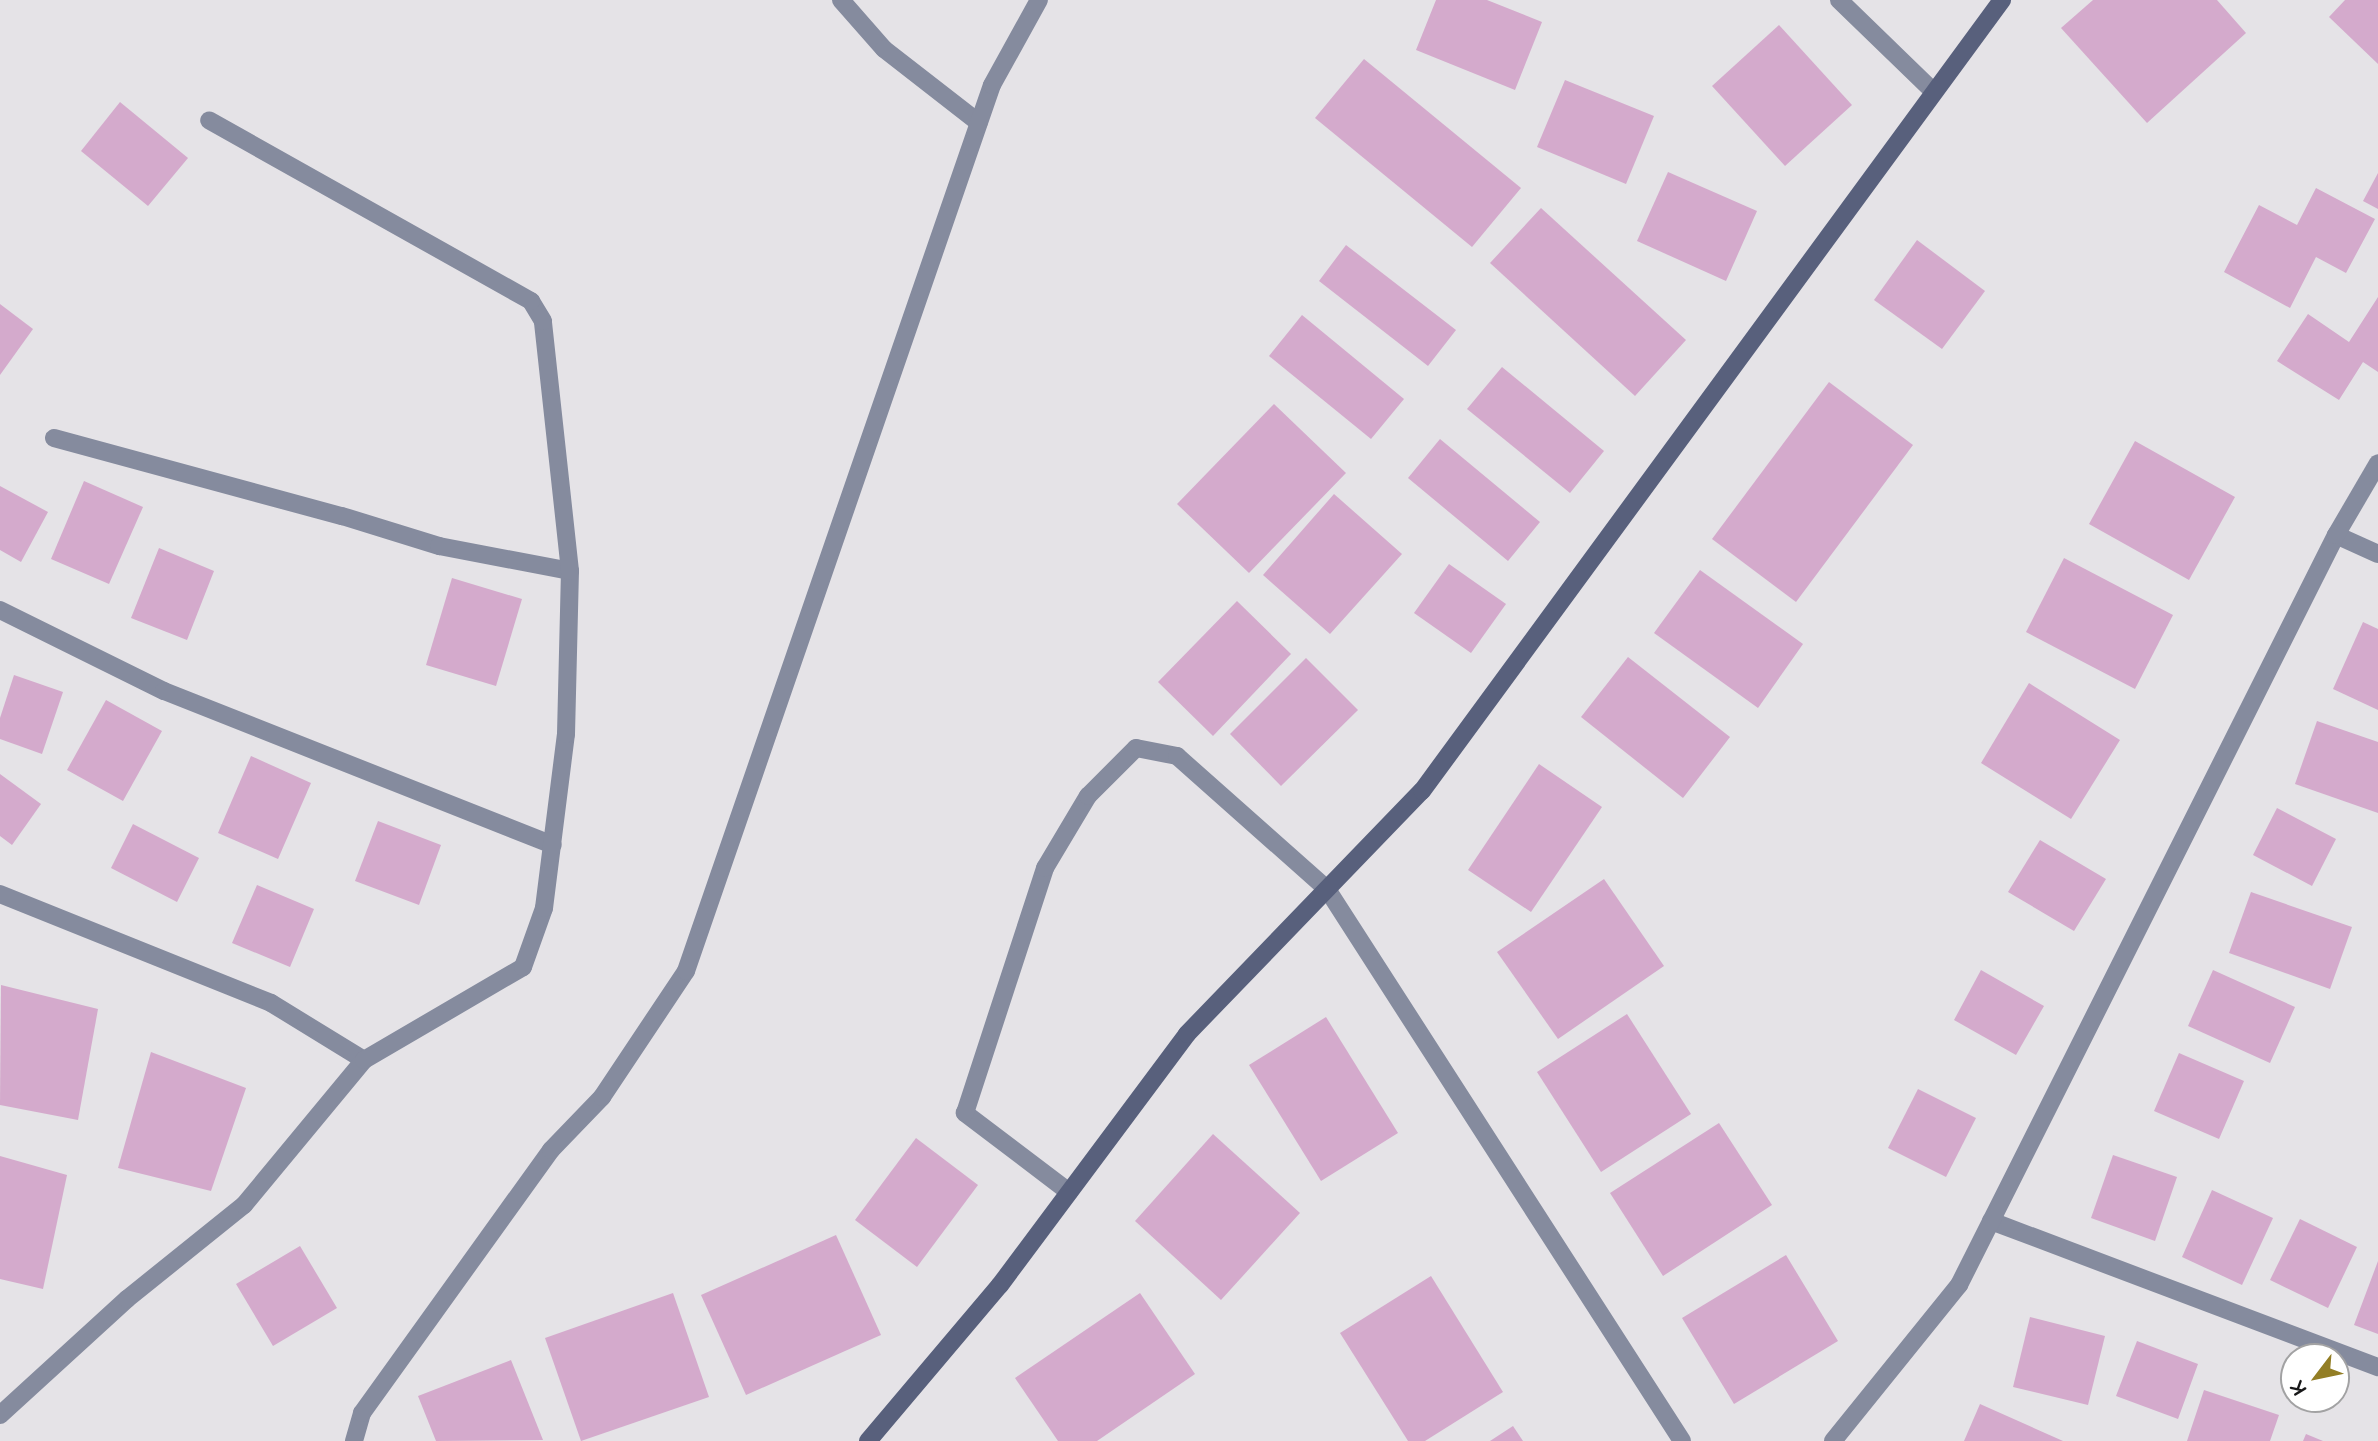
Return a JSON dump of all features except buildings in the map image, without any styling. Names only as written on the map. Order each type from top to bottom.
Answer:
[{"type":"street","points":[[841,0],[884,49],[979,123]]},
{"type":"street","points":[[354,1441],[362,1413],[551,1150],[602,1097],[686,971],[992,85],[1039,0]]},
{"type":"street","points":[[1839,0],[1934,92]]},
{"type":"street","points":[[868,1441],[1000,1285],[1187,1034],[1422,791],[2002,0]]},
{"type":"street","points":[[0,1415],[127,1299],[244,1205],[364,1060],[523,967],[544,908],[566,734],[569,571],[543,321],[531,301],[209,120]]},
{"type":"street","points":[[54,438],[342,516],[439,546],[569,571]]},
{"type":"street","points":[[1833,1441],[1959,1285],[2336,534],[2378,463]]},
{"type":"street","points":[[2336,534],[2378,554]]},
{"type":"street","points":[[0,610],[164,691],[554,845]]},
{"type":"street","points":[[1069,1192],[965,1113],[1045,868],[1088,796],[1136,748],[1177,755],[1327,889],[1682,1441]]},
{"type":"street","points":[[0,894],[271,1003],[364,1060]]},
{"type":"street","points":[[1991,1221],[2378,1367]]}]
